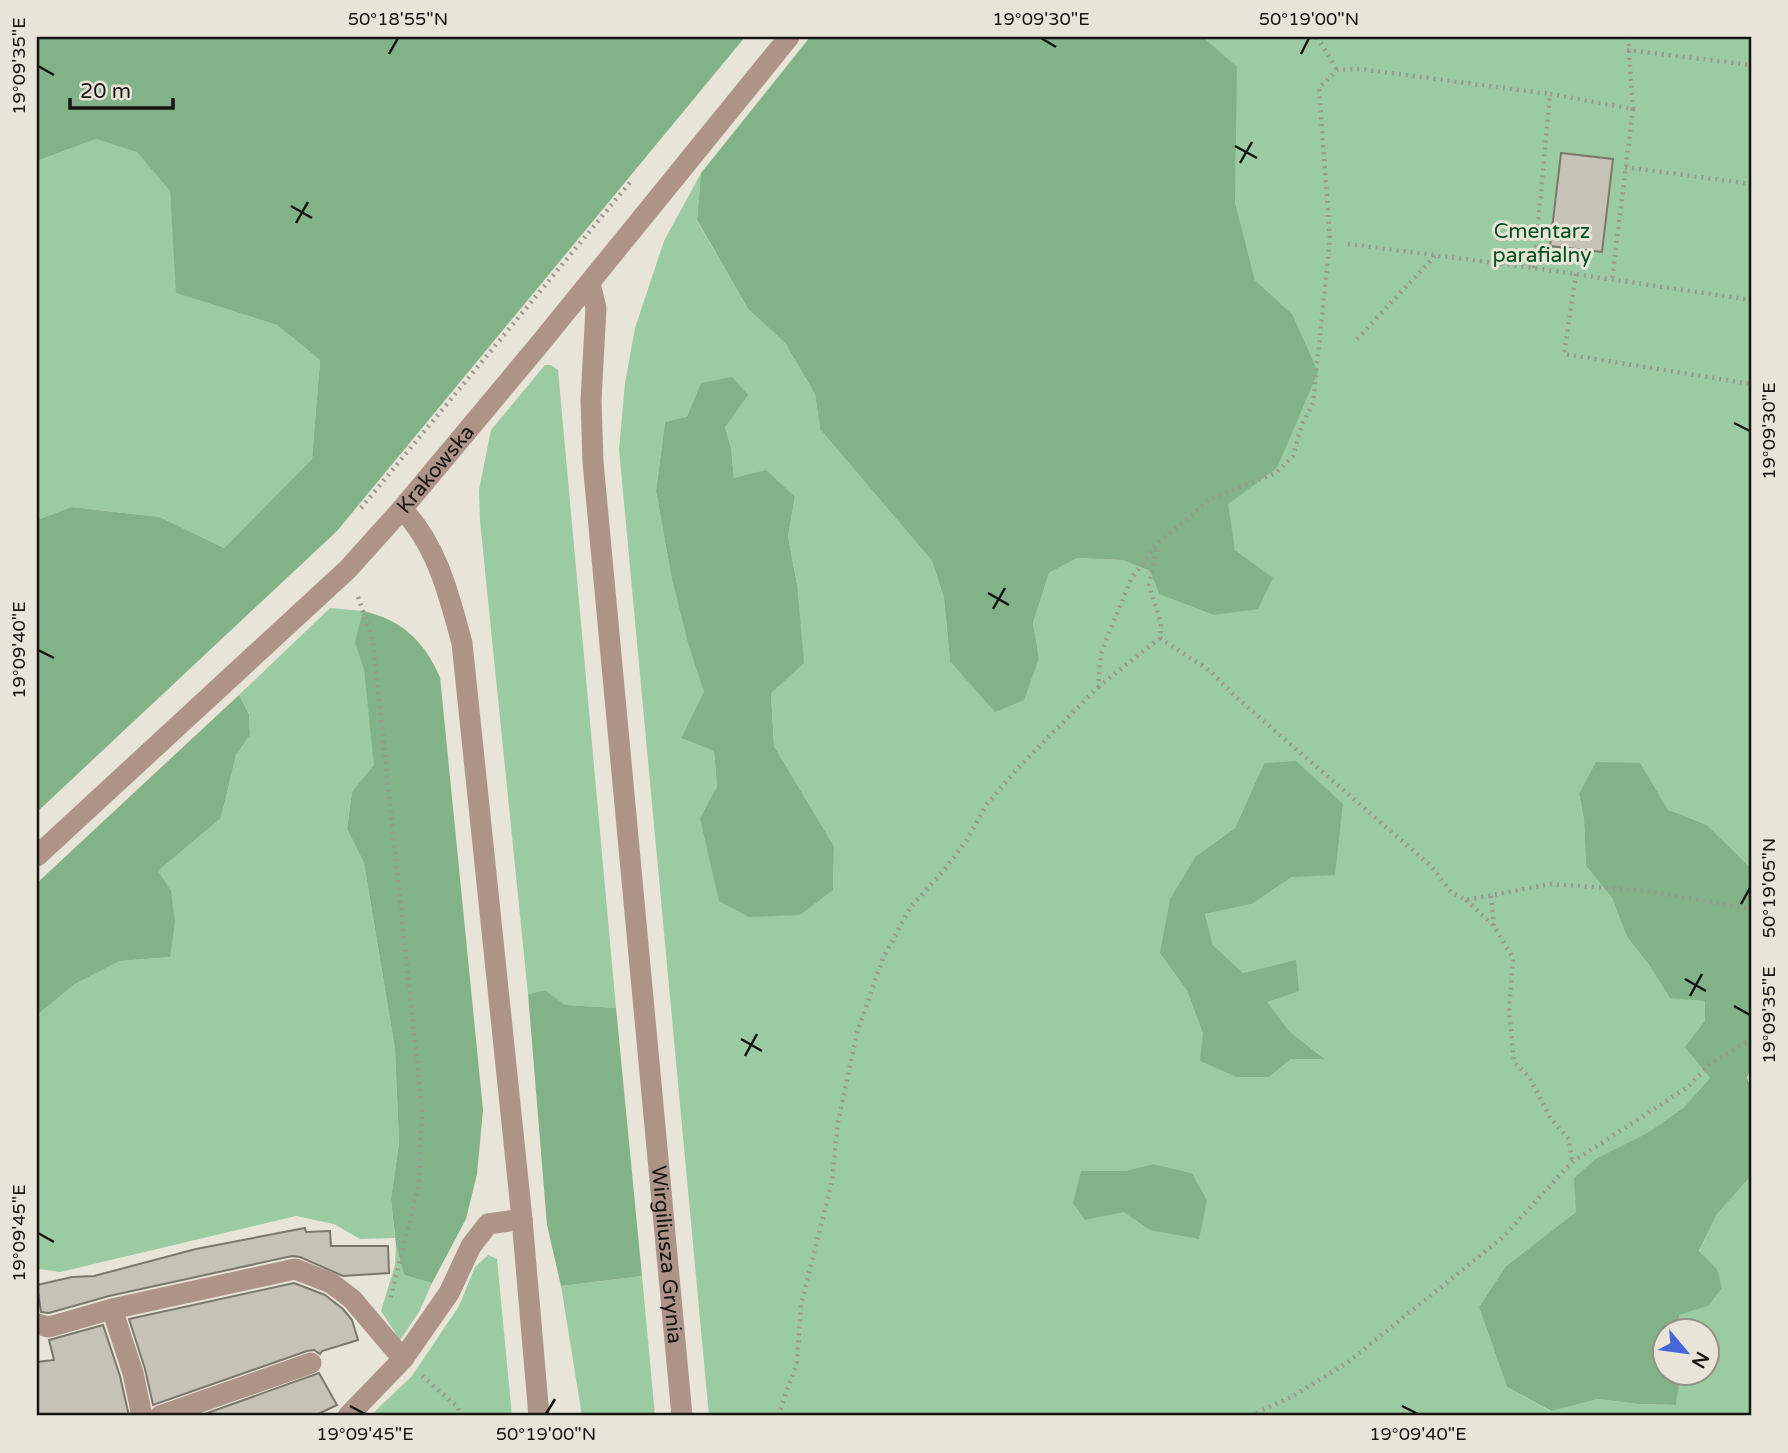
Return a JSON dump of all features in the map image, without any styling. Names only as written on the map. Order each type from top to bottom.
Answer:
[{"type":"street","name":"Krakowska","points":[[37,856],[348,569],[402,509],[590,283],[789,37]]},
{"type":"street","name":"Wirgiliusza Grynia","points":[[590,283],[596,308],[591,400],[593,462],[681,1416]]},
{"type":"street","points":[[402,509],[427,540],[452,607],[462,643],[522,1219],[539,1416]]},
{"type":"street","points":[[348,1416],[403,1359],[449,1293],[471,1246],[488,1224],[522,1219]]},
{"type":"street","points":[[37,1324],[49,1327],[112,1309],[295,1269],[331,1283],[352,1299],[403,1359]]},
{"type":"street","points":[[112,1309],[142,1416]]},
{"type":"street","points":[[160,1416],[311,1363]]},
{"type":"path","points":[[1317,37],[1337,70]]},
{"type":"path","points":[[1612,280],[1633,109],[1628,37]]},
{"type":"path","points":[[1627,50],[1751,65]]},
{"type":"path","points":[[1098,687],[1101,653],[1131,579],[1158,543],[1210,499],[1276,473],[1293,456],[1301,427],[1312,403],[1330,239],[1319,88],[1337,70],[1360,69],[1550,94],[1633,109]]},
{"type":"path","points":[[1534,268],[1550,94]]},
{"type":"path","points":[[1625,167],[1751,184]]},
{"type":"path","points":[[356,515],[636,176]]},
{"type":"path","points":[[1348,244],[1751,300]]},
{"type":"path","points":[[1357,339],[1436,255]]},
{"type":"path","points":[[1576,274],[1564,355],[1751,384]]},
{"type":"path","points":[[778,1416],[797,1362],[801,1305],[832,1181],[838,1122],[857,1033],[883,958],[910,908],[946,869],[987,804],[1017,769],[1098,687],[1160,638],[1161,624],[1149,585],[1158,543]]},
{"type":"path","points":[[348,569],[373,641],[422,1110],[419,1184],[386,1316],[376,1327]]},
{"type":"path","points":[[1160,638],[1210,671],[1237,698],[1431,866],[1451,892],[1466,900],[1494,926],[1513,958],[1509,1010],[1514,1062],[1530,1078],[1550,1118],[1569,1139],[1572,1162]]},
{"type":"path","points":[[1466,900],[1551,884],[1647,891],[1751,909]]},
{"type":"path","points":[[1491,895],[1494,926]]},
{"type":"path","points":[[1250,1416],[1293,1396],[1347,1363],[1503,1237],[1572,1162],[1688,1087],[1710,1064],[1751,1039]]},
{"type":"path","points":[[403,1359],[458,1407],[460,1416]]},
{"type":"green space","points":[[37,37],[745,37],[337,531],[37,812],[37,520],[71,507],[160,517],[224,548],[312,459],[320,360],[277,325],[176,293],[170,191],[137,152],[96,139],[37,161]]},
{"type":"green space","points":[[810,37],[1203,37],[1237,67],[1235,202],[1255,280],[1292,314],[1318,372],[1277,468],[1228,504],[1235,550],[1273,578],[1258,609],[1214,615],[1159,594],[1150,571],[1122,560],[1077,558],[1049,573],[1033,623],[1039,658],[1024,700],[995,712],[950,661],[944,598],[932,561],[820,429],[815,394],[785,343],[748,309],[697,220],[701,173]]},
{"type":"green space","name":"Cmentarz parafialny","points":[[1203,37],[1751,37],[1751,868],[1707,825],[1668,811],[1639,763],[1579,795],[1584,820],[1586,866],[1612,898],[1627,937],[1650,966],[1705,1001],[1710,1078],[1683,1108],[1647,1133],[1597,1158],[1576,1212],[1506,1266],[1479,1307],[1507,1387],[1550,1411],[1598,1399],[1676,1405],[1679,1386],[1722,1386],[1722,1316],[1678,1315],[1708,1306],[1717,1269],[1699,1252],[1717,1214],[1751,1176],[1751,1416],[709,1416],[619,449],[625,383],[635,328],[664,241],[701,173],[697,221],[748,309],[785,343],[815,394],[820,429],[932,561],[944,598],[950,661],[1039,659],[1033,623],[1049,573],[1077,558],[1122,560],[1150,571],[1159,594],[1235,550],[1227,504],[1277,468],[1292,314],[1255,280],[1235,202],[1236,67]],"holes":[[[687,418],[725,427],[731,448],[734,478],[795,497],[788,536],[797,584],[771,693],[774,746],[834,846],[833,890],[700,818],[717,786],[714,751],[681,738],[705,692],[687,640],[672,580],[656,491],[665,422]],[[1264,763],[1343,804],[1339,829],[1292,877],[1252,904],[1205,914],[1213,945],[1243,973],[1289,1031],[1324,1058],[1291,1059],[1269,1077],[1237,1077],[1203,1034],[1187,990],[1196,856],[1235,828]],[[1153,1164],[1192,1173],[1207,1200],[1150,1230],[1123,1212],[1081,1171],[1125,1171]]]},
{"type":"green space","points":[[96,139],[137,151],[170,191],[177,293],[277,325],[320,360],[312,459],[224,548],[160,517],[71,507],[37,520],[37,161]]},
{"type":"green space","points":[[545,365],[551,365],[558,370],[616,1008],[564,1005],[545,990],[528,994],[479,490],[491,430]]},
{"type":"green space","points":[[732,377],[748,395],[725,427],[731,448],[734,478],[766,470],[795,497],[788,536],[797,584],[804,663],[771,693],[774,746],[834,846],[833,890],[800,915],[749,917],[719,901],[700,818],[717,786],[714,751],[681,738],[704,692],[672,580],[656,491],[665,422],[687,417],[701,383]]},
{"type":"green space","points":[[330,608],[363,611],[356,642],[364,670],[375,765],[352,792],[347,829],[364,863],[395,1049],[399,1143],[391,1199],[395,1238],[360,1239],[334,1224],[296,1216],[60,1272],[39,1269],[37,1015],[75,984],[120,961],[170,957],[158,871],[221,818],[236,755],[250,735],[249,714],[239,695]]},
{"type":"green space","points":[[363,611],[389,620],[410,634],[427,653],[440,677],[483,1110],[477,1174],[466,1219],[432,1283],[404,1275],[396,1245],[391,1199],[399,1143],[395,1049],[364,863],[347,829],[352,792],[374,765],[364,670],[355,642]]},
{"type":"green space","points":[[239,695],[249,714],[250,735],[236,755],[221,818],[158,871],[171,891],[175,922],[170,957],[120,961],[75,984],[37,1015],[37,883]]},
{"type":"green space","points":[[1296,761],[1343,804],[1335,875],[1292,877],[1252,904],[1205,914],[1213,945],[1243,973],[1296,960],[1299,991],[1267,1002],[1289,1031],[1325,1059],[1291,1059],[1269,1077],[1237,1077],[1200,1061],[1203,1034],[1187,990],[1160,953],[1170,899],[1196,856],[1235,828],[1264,763]]},
{"type":"green space","points":[[1596,762],[1640,763],[1668,810],[1707,825],[1751,868],[1751,1067],[1747,1078],[1751,1088],[1751,1176],[1717,1214],[1699,1251],[1717,1269],[1722,1288],[1708,1306],[1679,1316],[1652,1316],[1652,1386],[1679,1386],[1676,1405],[1598,1399],[1551,1411],[1507,1387],[1479,1307],[1506,1266],[1576,1212],[1574,1178],[1597,1158],[1647,1133],[1683,1108],[1710,1078],[1685,1047],[1705,1021],[1705,1001],[1670,998],[1627,937],[1612,898],[1586,866],[1584,820],[1579,794]]},
{"type":"green space","points":[[545,990],[565,1005],[616,1008],[642,1276],[561,1286],[547,1225],[528,994]]},
{"type":"green space","points":[[1153,1164],[1192,1173],[1207,1200],[1199,1239],[1150,1230],[1123,1212],[1085,1220],[1073,1203],[1081,1171],[1125,1171]]},
{"type":"green space","points":[[396,1245],[404,1275],[432,1283],[419,1312],[400,1340],[381,1311],[395,1265]]},
{"type":"green space","points":[[488,1255],[497,1259],[512,1416],[370,1416],[412,1376],[459,1306],[475,1267]]},
{"type":"green space","points":[[642,1276],[655,1416],[582,1416],[561,1286]]},
{"type":"building","points":[[1561,153],[1613,159],[1602,252],[1550,246]]},
{"type":"building","points":[[305,1228],[306,1232],[330,1231],[331,1246],[388,1246],[389,1273],[343,1276],[292,1256],[109,1296],[49,1313],[41,1312],[37,1285],[72,1277],[94,1276],[196,1249]]},
{"type":"building","points":[[294,1283],[325,1295],[343,1309],[352,1320],[358,1340],[322,1351],[320,1354],[314,1350],[307,1351],[153,1405],[129,1319]]},
{"type":"building","points":[[103,1325],[120,1376],[129,1416],[37,1416],[37,1362],[54,1360],[49,1340]]},
{"type":"building","points":[[319,1373],[337,1405],[314,1416],[199,1416]]}]
